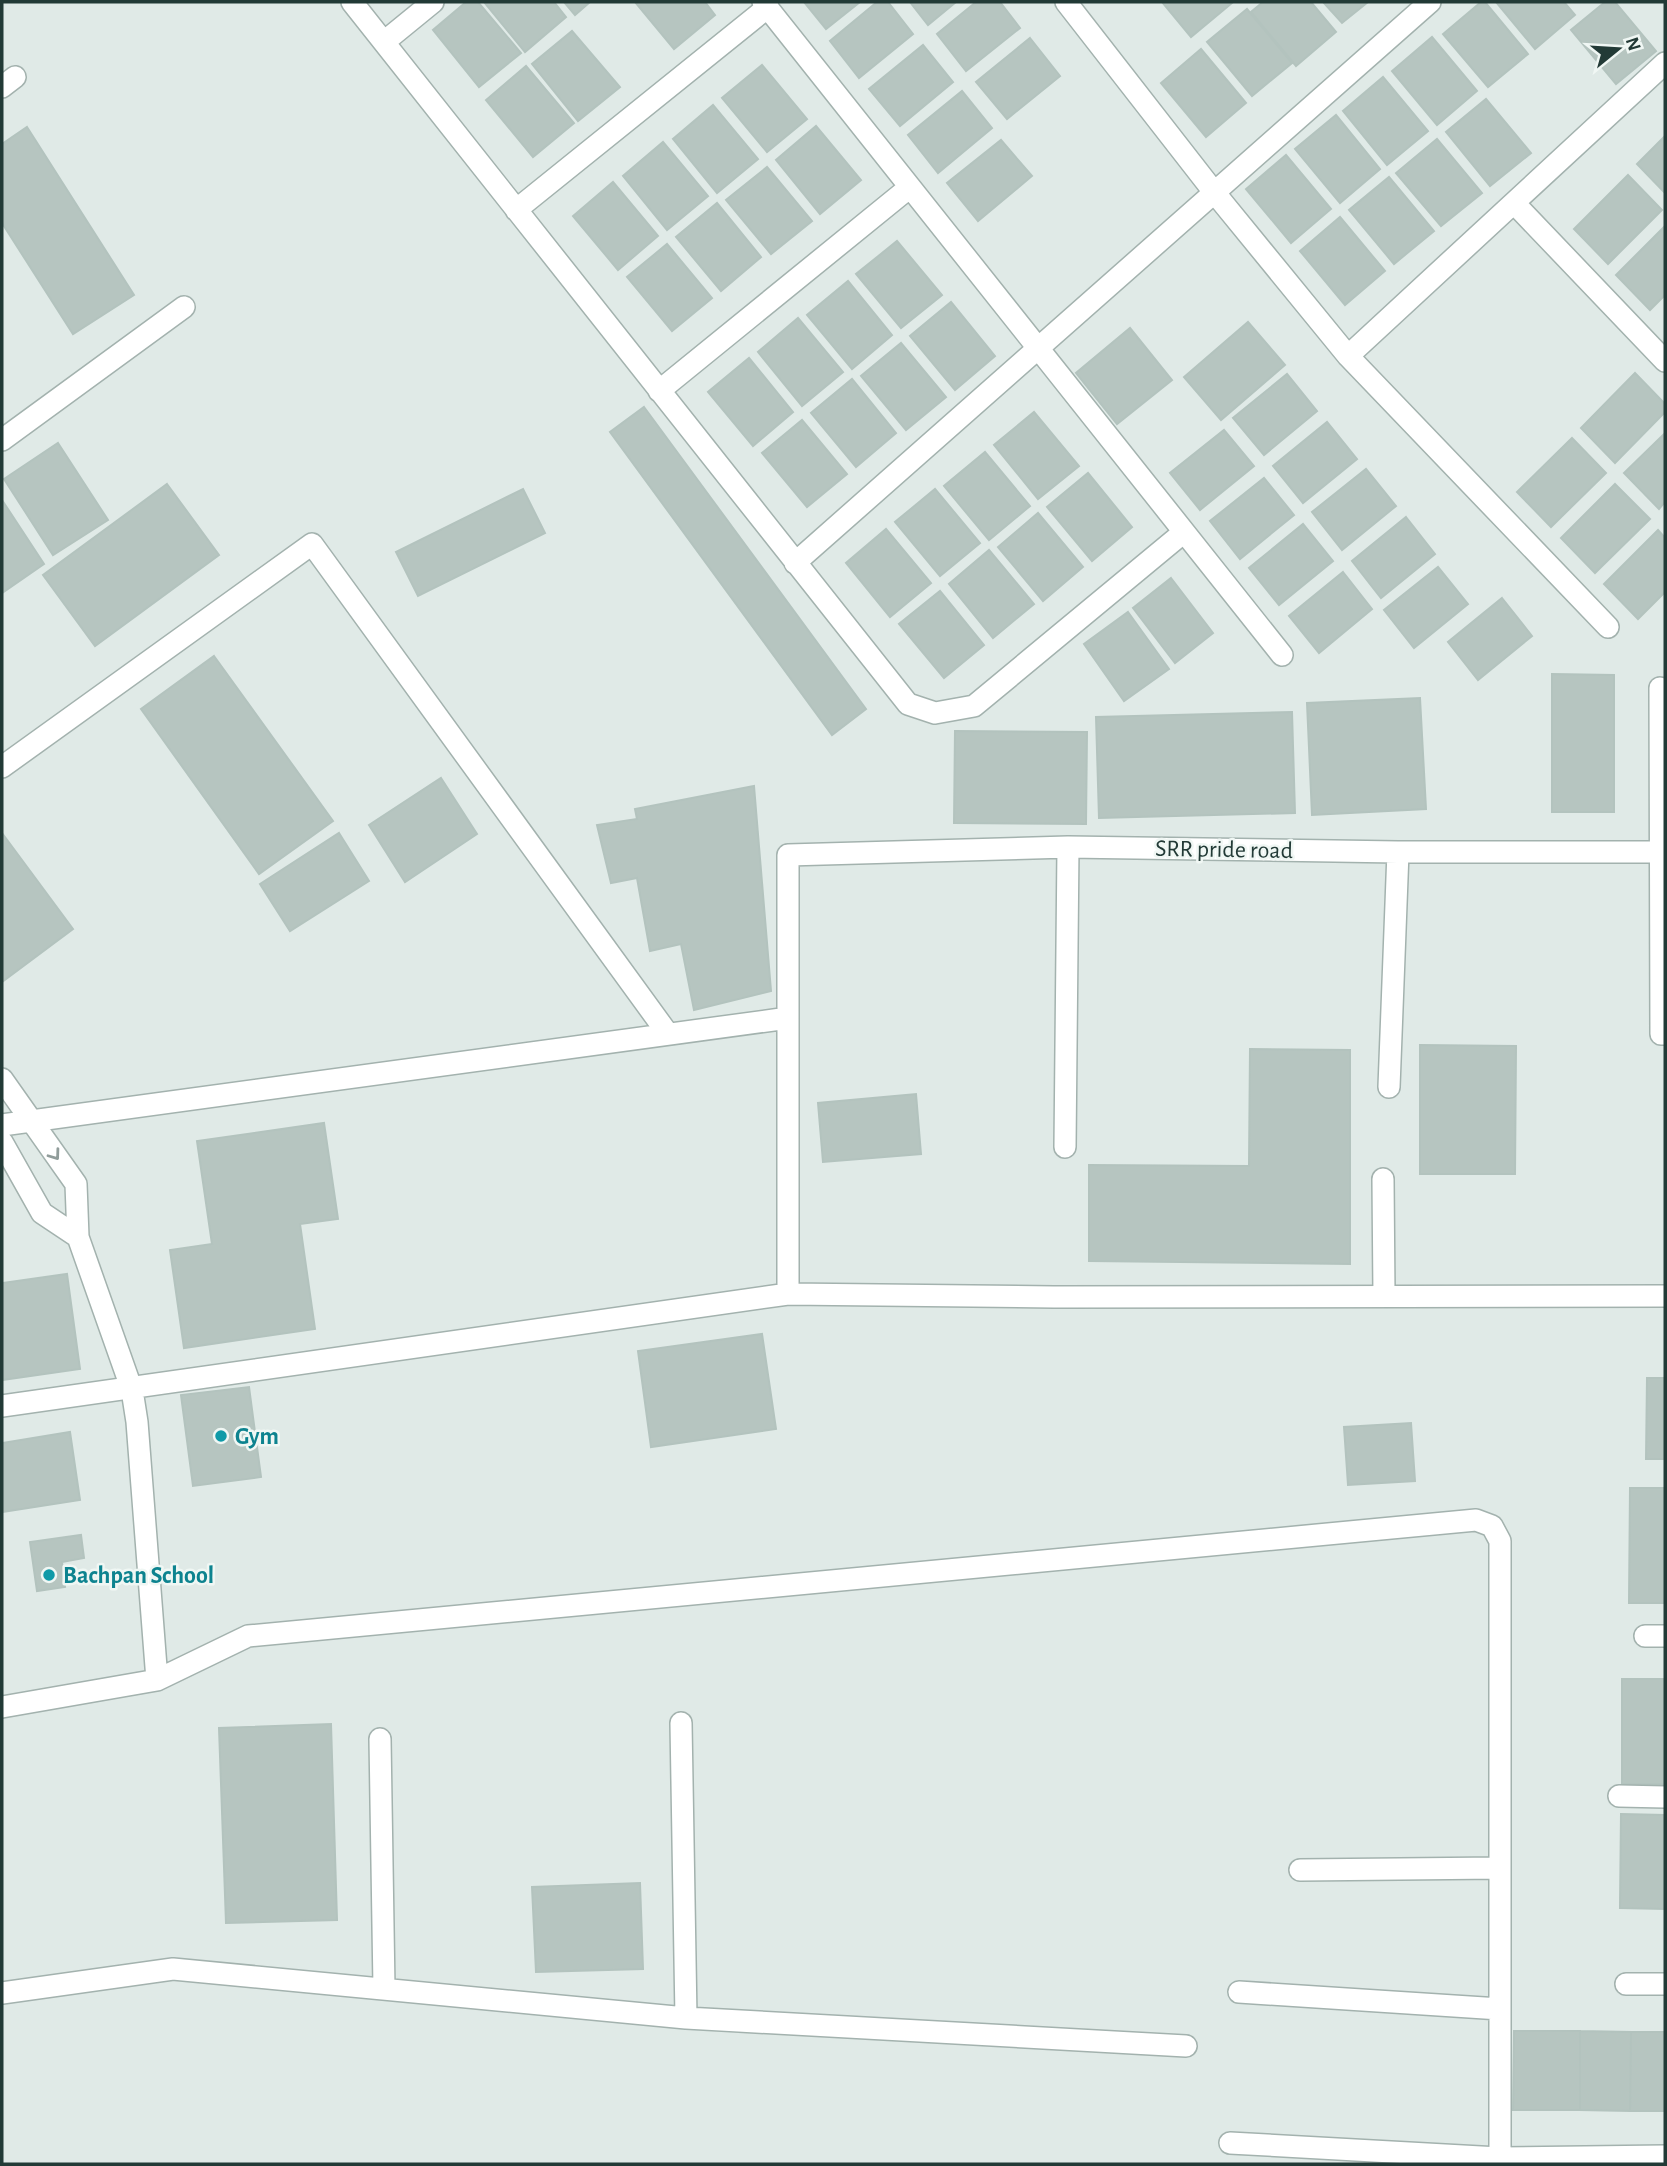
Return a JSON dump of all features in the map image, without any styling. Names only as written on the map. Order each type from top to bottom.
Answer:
[{"type":"street","points":[[352,2],[908,704],[935,713],[974,706],[1184,532]]},
{"type":"street","points":[[384,42],[433,2]]},
{"type":"street","points":[[1066,2],[1214,192],[1348,356],[1608,627]]},
{"type":"street","points":[[795,563],[1430,2]]},
{"type":"street","points":[[516,210],[765,4],[1282,655]]},
{"type":"street","points":[[1348,356],[1665,63]]},
{"type":"street","points":[[659,391],[911,187]]},
{"type":"street","points":[[1514,203],[1665,361]]},
{"type":"street","points":[[2,440],[184,307]]},
{"type":"street","points":[[2,767],[312,544],[668,1034]]},
{"type":"street","points":[[1660,688],[1661,1034],[1665,1034]]},
{"type":"street","points":[[1065,1147],[1068,847]]},
{"type":"street","name":"SRR pride road","points":[[788,1018],[788,855],[1068,847],[1398,852],[1661,852]]},
{"type":"street","points":[[1389,1087],[1398,852]]},
{"type":"street","points":[[2,1125],[788,1018],[788,1294]]},
{"type":"street","points":[[2,1079],[29,1121],[76,1184],[78,1237],[132,1390],[157,1681]]},
{"type":"street","points":[[2,1142],[42,1213],[78,1237]]},
{"type":"street","points":[[1383,1179],[1384,1296]]},
{"type":"street","points":[[2,1406],[132,1390],[788,1294],[1665,1296]]},
{"type":"street","points":[[2,1707],[157,1681],[248,1636],[1476,1520],[1492,1526],[1500,1541],[1500,2161]]},
{"type":"street","points":[[681,1723],[685,2018]]},
{"type":"street","points":[[380,1740],[384,1988]]},
{"type":"street","points":[[1619,1796],[1665,1797]]},
{"type":"street","points":[[1300,1870],[1499,1868]]},
{"type":"street","points":[[2,1993],[173,1969],[685,2018],[1186,2046]]},
{"type":"street","points":[[1626,1984],[1665,1984]]},
{"type":"street","points":[[1239,1992],[1500,2009]]},
{"type":"street","points":[[1230,2143],[1500,2161],[1665,2156]]},
{"type":"building","points":[[466,2],[478,2],[521,53],[479,87],[433,30]]},
{"type":"building","points":[[484,2],[554,2],[566,17],[525,52]]},
{"type":"building","points":[[564,2],[590,2],[575,15]]},
{"type":"building","points":[[635,2],[705,2],[715,15],[674,49]]},
{"type":"building","points":[[804,2],[860,2],[826,29]]},
{"type":"building","points":[[877,2],[888,2],[913,34],[859,78],[830,41]]},
{"type":"building","points":[[910,2],[956,2],[928,25]]},
{"type":"building","points":[[976,2],[1000,2],[1020,28],[966,71],[937,34]]},
{"type":"building","points":[[1162,2],[1231,2],[1232,3],[1191,37]]},
{"type":"building","points":[[1263,2],[1311,2],[1336,32],[1296,66],[1251,12]]},
{"type":"building","points":[[1323,2],[1368,2],[1342,23]]},
{"type":"building","points":[[1481,2],[1485,2],[1528,54],[1488,87],[1443,34]]},
{"type":"building","points":[[1496,2],[1564,2],[1575,15],[1535,49]]},
{"type":"building","points":[[1605,2],[1615,2],[1656,51],[1616,84],[1571,30]]},
{"type":"building","points":[[1247,9],[1292,63],[1252,96],[1207,42]]},
{"type":"building","points":[[572,31],[620,87],[578,121],[532,64]]},
{"type":"building","points":[[1432,37],[1477,91],[1437,125],[1392,71]]},
{"type":"building","points":[[1030,38],[1060,76],[1007,119],[976,82]]},
{"type":"building","points":[[923,45],[953,82],[900,126],[869,89]]},
{"type":"building","points":[[1201,49],[1246,103],[1206,137],[1161,83]]},
{"type":"building","points":[[762,65],[807,119],[767,152],[722,98]]},
{"type":"building","points":[[526,66],[574,123],[533,157],[486,100]]},
{"type":"building","points":[[1383,77],[1428,131],[1387,165],[1343,111]]},
{"type":"building","points":[[962,91],[992,128],[938,173],[908,135]]},
{"type":"building","points":[[1486,99],[1531,153],[1490,186],[1446,132]]},
{"type":"building","points":[[713,105],[758,159],[717,193],[673,139]]},
{"type":"building","points":[[1336,115],[1380,169],[1340,203],[1295,149]]},
{"type":"building","points":[[816,126],[861,180],[820,214],[776,160]]},
{"type":"building","points":[[27,127],[134,295],[73,334],[2,223],[2,144]]},
{"type":"building","points":[[1665,136],[1665,193],[1637,164]]},
{"type":"building","points":[[1437,139],[1482,193],[1441,226],[1396,173]]},
{"type":"building","points":[[1001,140],[1032,176],[978,221],[947,183]]},
{"type":"building","points":[[663,142],[708,196],[667,230],[623,176]]},
{"type":"building","points":[[1286,155],[1331,209],[1291,243],[1246,189]]},
{"type":"building","points":[[767,167],[812,221],[771,254],[726,200]]},
{"type":"building","points":[[1628,175],[1662,210],[1608,264],[1574,229]]},
{"type":"building","points":[[1389,177],[1434,231],[1394,264],[1349,210]]},
{"type":"building","points":[[613,182],[658,236],[618,270],[573,216]]},
{"type":"building","points":[[717,203],[761,257],[721,291],[676,237]]},
{"type":"building","points":[[1340,217],[1385,271],[1345,305],[1300,251]]},
{"type":"building","points":[[1665,226],[1665,295],[1650,310],[1616,275]]},
{"type":"building","points":[[897,241],[942,295],[901,328],[856,274]]},
{"type":"building","points":[[667,244],[712,298],[672,331],[627,277]]},
{"type":"building","points":[[848,281],[892,335],[852,369],[807,315]]},
{"type":"building","points":[[951,302],[995,356],[955,390],[910,336]]},
{"type":"building","points":[[798,318],[843,372],[802,406],[758,352]]},
{"type":"building","points":[[1248,322],[1285,365],[1221,420],[1184,377]]},
{"type":"building","points":[[1130,328],[1172,380],[1117,424],[1076,373]]},
{"type":"building","points":[[901,343],[946,397],[906,430],[861,376]]},
{"type":"building","points":[[749,358],[793,412],[753,446],[708,392]]},
{"type":"building","points":[[1635,373],[1665,404],[1665,412],[1615,463],[1581,428]]},
{"type":"building","points":[[1287,374],[1317,411],[1264,455],[1233,418]]},
{"type":"building","points":[[852,379],[896,433],[856,467],[811,413]]},
{"type":"building","points":[[644,407],[866,709],[832,735],[610,432]]},
{"type":"building","points":[[1034,412],[1079,466],[1038,499],[994,445]]},
{"type":"building","points":[[802,420],[847,474],[807,507],[762,453]]},
{"type":"building","points":[[1327,422],[1357,459],[1303,503],[1273,466]]},
{"type":"building","points":[[1224,430],[1254,466],[1200,510],[1170,473]]},
{"type":"building","points":[[1665,433],[1665,502],[1659,509],[1624,473]]},
{"type":"building","points":[[1572,438],[1606,473],[1551,527],[1517,492]]},
{"type":"building","points":[[58,443],[108,520],[53,555],[4,479]]},
{"type":"building","points":[[985,452],[1030,506],[989,540],[944,486]]},
{"type":"building","points":[[1366,469],[1396,506],[1342,550],[1312,512]]},
{"type":"building","points":[[1088,473],[1132,527],[1092,561],[1047,507]]},
{"type":"building","points":[[1264,478],[1294,515],[1240,559],[1210,521]]},
{"type":"building","points":[[167,484],[219,555],[95,646],[43,575]]},
{"type":"building","points":[[1615,484],[1650,519],[1595,573],[1561,538]]},
{"type":"building","points":[[523,489],[545,533],[418,596],[396,552]]},
{"type":"building","points":[[935,489],[980,543],[940,576],[895,522]]},
{"type":"building","points":[[2,500],[44,564],[2,593]]},
{"type":"building","points":[[1038,513],[1083,567],[1043,601],[998,547]]},
{"type":"building","points":[[1406,517],[1435,554],[1381,598],[1352,561]]},
{"type":"building","points":[[1303,524],[1333,561],[1279,605],[1249,568]]},
{"type":"building","points":[[886,529],[931,583],[890,617],[846,563]]},
{"type":"building","points":[[1658,530],[1665,538],[1665,592],[1638,619],[1604,584]]},
{"type":"building","points":[[989,550],[1034,604],[993,638],[949,584]]},
{"type":"building","points":[[1438,567],[1468,604],[1414,648],[1384,610]]},
{"type":"building","points":[[1343,572],[1372,609],[1319,653],[1289,616]]},
{"type":"building","points":[[1171,578],[1213,633],[1175,663],[1133,608]]},
{"type":"building","points":[[940,591],[984,645],[944,678],[899,624]]},
{"type":"building","points":[[1502,598],[1532,636],[1478,680],[1448,642]]},
{"type":"building","points":[[1128,612],[1169,669],[1124,701],[1084,644]]},
{"type":"building","points":[[214,656],[333,821],[259,874],[141,709]]},
{"type":"building","points":[[1552,674],[1614,675],[1614,812],[1552,812]]},
{"type":"building","points":[[1420,698],[1426,809],[1312,815],[1307,703]]},
{"type":"building","points":[[1292,712],[1295,813],[1099,818],[1096,717]]},
{"type":"building","points":[[955,731],[1087,732],[1086,824],[954,823]]},
{"type":"building","points":[[441,778],[477,834],[405,882],[369,825]]},
{"type":"building","points":[[754,786],[771,991],[694,1010],[681,944],[650,951],[637,878],[611,883],[597,825],[637,819],[635,809]]},
{"type":"building","points":[[2,833],[73,929],[2,982]]},
{"type":"building","points":[[339,833],[369,881],[290,931],[260,884]]},
{"type":"building","points":[[1420,1045],[1516,1046],[1515,1174],[1420,1174]]},
{"type":"building","points":[[1250,1049],[1350,1050],[1350,1264],[1089,1261],[1089,1165],[1249,1166]]},
{"type":"building","points":[[916,1094],[921,1154],[823,1162],[818,1103]]},
{"type":"building","points":[[324,1123],[338,1219],[300,1224],[315,1329],[184,1348],[170,1250],[212,1244],[197,1141]]},
{"type":"building","points":[[67,1274],[80,1369],[2,1380],[2,1283]]},
{"type":"building","points":[[762,1334],[776,1429],[651,1447],[638,1351]]},
{"type":"building","points":[[1647,1378],[1665,1378],[1665,1459],[1646,1459]]},
{"type":"building","name":"Gym","points":[[249,1387],[261,1477],[193,1486],[181,1395]]},
{"type":"building","points":[[1411,1423],[1415,1481],[1348,1485],[1344,1427]]},
{"type":"building","points":[[70,1432],[80,1500],[2,1512],[2,1443]]},
{"type":"building","points":[[1630,1488],[1665,1488],[1665,1603],[1629,1603]]},
{"type":"building","name":"Bachpan School","points":[[81,1535],[84,1558],[62,1562],[65,1587],[37,1591],[30,1542]]},
{"type":"building","points":[[1622,1679],[1665,1679],[1665,1784],[1622,1784]]},
{"type":"building","points":[[331,1724],[337,1920],[226,1923],[219,1728]]},
{"type":"building","points":[[1621,1814],[1665,1815],[1665,1909],[1620,1908]]},
{"type":"building","points":[[640,1883],[643,1969],[536,1972],[532,1887]]},
{"type":"building","points":[[1514,2031],[1580,2031],[1580,2110],[1513,2110]]},
{"type":"building","points":[[1580,2031],[1631,2032],[1630,2111],[1580,2110]]},
{"type":"building","points":[[1631,2032],[1665,2032],[1665,2111],[1630,2111]]},
{"type":"place","name":"Gym","points":[[221,1436]]},
{"type":"place","name":"Bachpan School","points":[[49,1575]]}]
